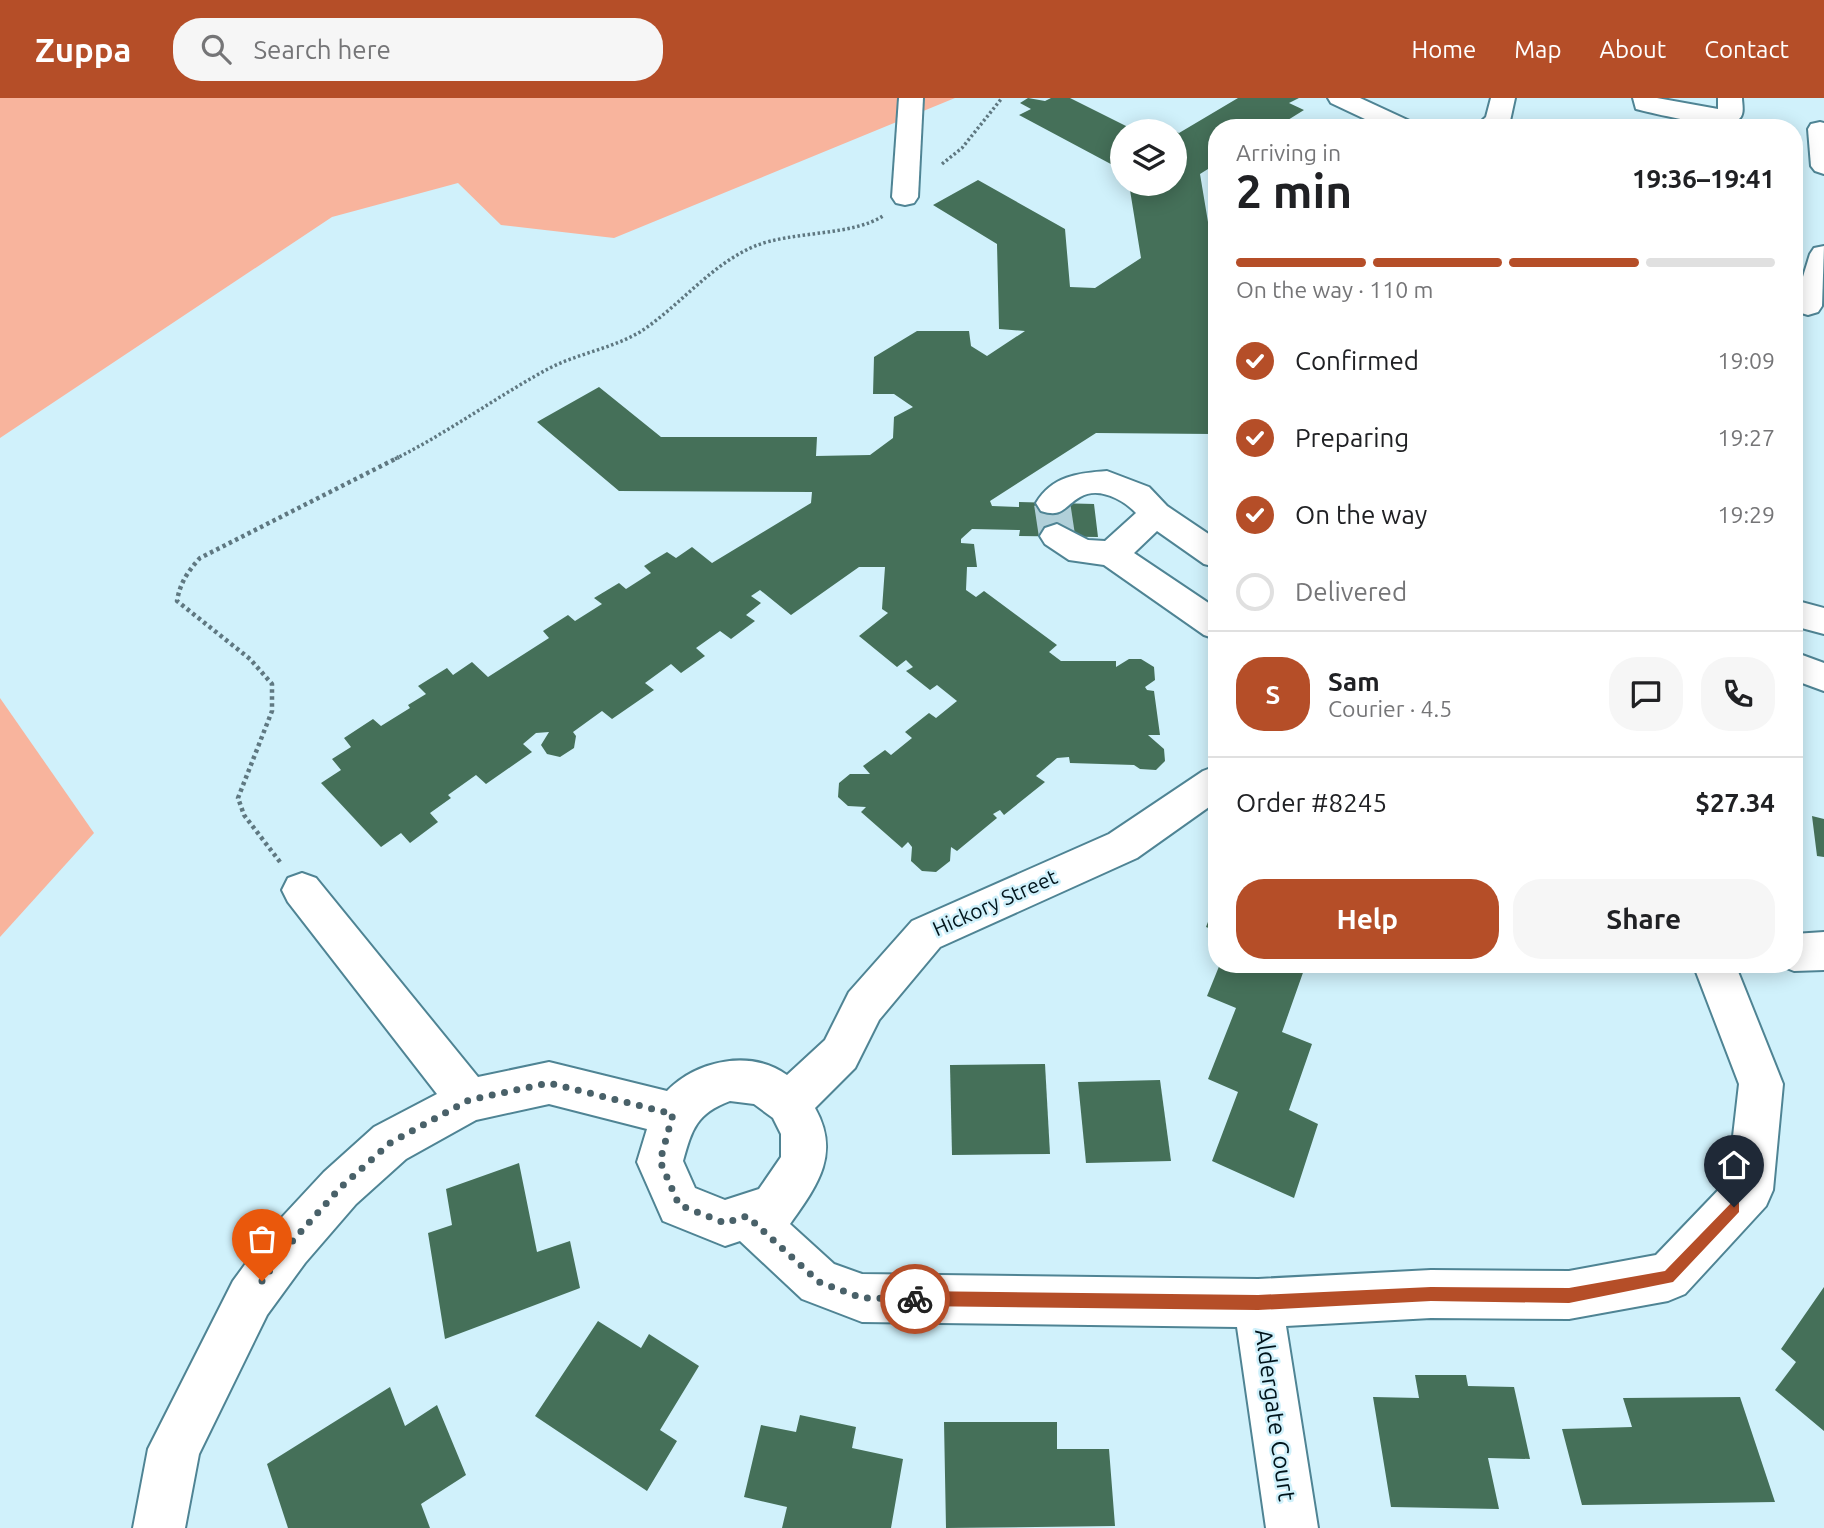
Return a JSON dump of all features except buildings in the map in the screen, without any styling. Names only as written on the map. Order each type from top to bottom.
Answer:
[{"type":"street","points":[[905,197],[911,98]]},
{"type":"street","points":[[1340,98],[1386,119]]},
{"type":"street","points":[[1498,119],[1503,98]]},
{"type":"street","points":[[1645,98],[1645,104],[1722,117],[1730,114],[1730,98]]},
{"type":"street","points":[[1824,130],[1820,129],[1824,166]]},
{"type":"street","points":[[1808,306],[1824,254]]},
{"type":"street","points":[[1052,503],[1074,485],[1107,482],[1138,495],[1155,514],[1208,550]]},
{"type":"street","points":[[1112,554],[1155,514]]},
{"type":"street","points":[[1057,536],[1081,551],[1112,554],[1208,620]]},
{"type":"street","points":[[1803,615],[1824,621]]},
{"type":"street","points":[[1803,669],[1824,677]]},
{"type":"street","name":"Hickory Street","points":[[789,1102],[840,1054],[864,1006],[926,934],[1124,846],[1208,788]]},
{"type":"street","points":[[302,890],[469,1100]]},
{"type":"street","points":[[1803,951],[1824,951]]},
{"type":"street","points":[[747,1216],[819,1282],[862,1298],[1258,1303],[1431,1294],[1569,1296],[1668,1277],[1750,1190],[1761,1084],[1718,973]]},
{"type":"street","points":[[730,1080],[763,1084],[789,1102],[804,1131],[803,1164],[774,1207],[725,1223],[679,1205],[660,1161],[673,1114],[699,1091],[730,1080]]},
{"type":"street","points":[[159,1528],[174,1449],[250,1298],[288,1246],[340,1188],[390,1143],[469,1100],[549,1083],[673,1114]]},
{"type":"street","name":"Aldergate Court","points":[[1258,1303],[1292,1528]]},
{"type":"path","points":[[302,890],[244,815],[238,798],[272,711],[272,684],[250,659],[177,601],[178,588],[187,572],[200,558],[220,546],[427,443],[548,369],[639,332],[724,263],[755,246],[802,234],[872,223],[891,212],[962,148],[1002,98]]},
{"type":"shaded area","points":[[0,98],[955,98],[614,238],[501,225],[458,183],[332,217],[0,438]]},
{"type":"shaded area","points":[[0,698],[94,833],[0,937]]},
{"type":"tunnel","points":[[1052,503],[1057,536]]},
{"type":"way so far","points":[[262,1281],[288,1246],[340,1188],[390,1143],[469,1100],[549,1083],[673,1114],[660,1161],[679,1205],[725,1223],[747,1216],[819,1282],[862,1298],[915,1299]]},
{"type":"route","points":[[915,1299],[1258,1303],[1431,1294],[1569,1296],[1668,1277],[1734,1207]]}]
